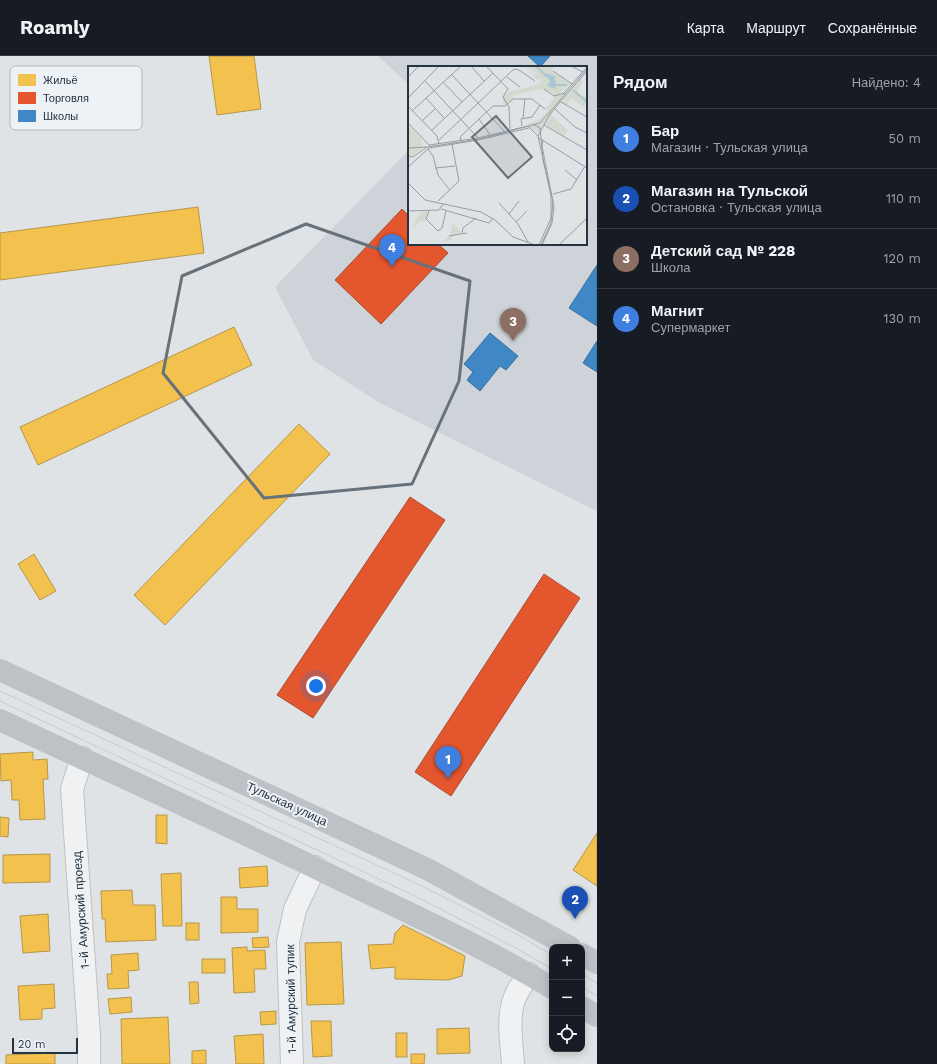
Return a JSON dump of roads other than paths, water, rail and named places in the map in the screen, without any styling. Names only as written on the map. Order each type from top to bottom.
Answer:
[{"type":"street","name":"Тульская улица","points":[[0,670],[427,869],[564,944]]},
{"type":"street","points":[[0,720],[406,911],[529,974],[549,986]]},
{"type":"street","name":"1-й Амурский проезд","points":[[82,758],[72,789],[89,1035],[89,1064]]},
{"type":"street","name":"1-й Амурский тупик","points":[[292,1064],[288,942],[295,909],[315,867]]},
{"type":"street","points":[[585,956],[597,963]]},
{"type":"street","points":[[513,1064],[511,1024],[512,1007],[518,990],[529,974]]},
{"type":"street","points":[[585,1009],[597,1016]]},
{"type":"tram line","points":[[0,691],[422,886],[520,936],[549,953]]},
{"type":"tram line","points":[[0,701],[417,897],[514,947],[549,967]]},
{"type":"tram line","points":[[585,976],[597,983]]},
{"type":"tram line","points":[[585,989],[597,996]]},
{"type":"place","name":"Магнит","points":[[392,267]]},
{"type":"place","name":"Детский сад № 228","points":[[513,341]]},
{"type":"place","name":"Бар","points":[[448,779]]},
{"type":"place","name":"Магазин на Тульской","points":[[575,919]]}]
